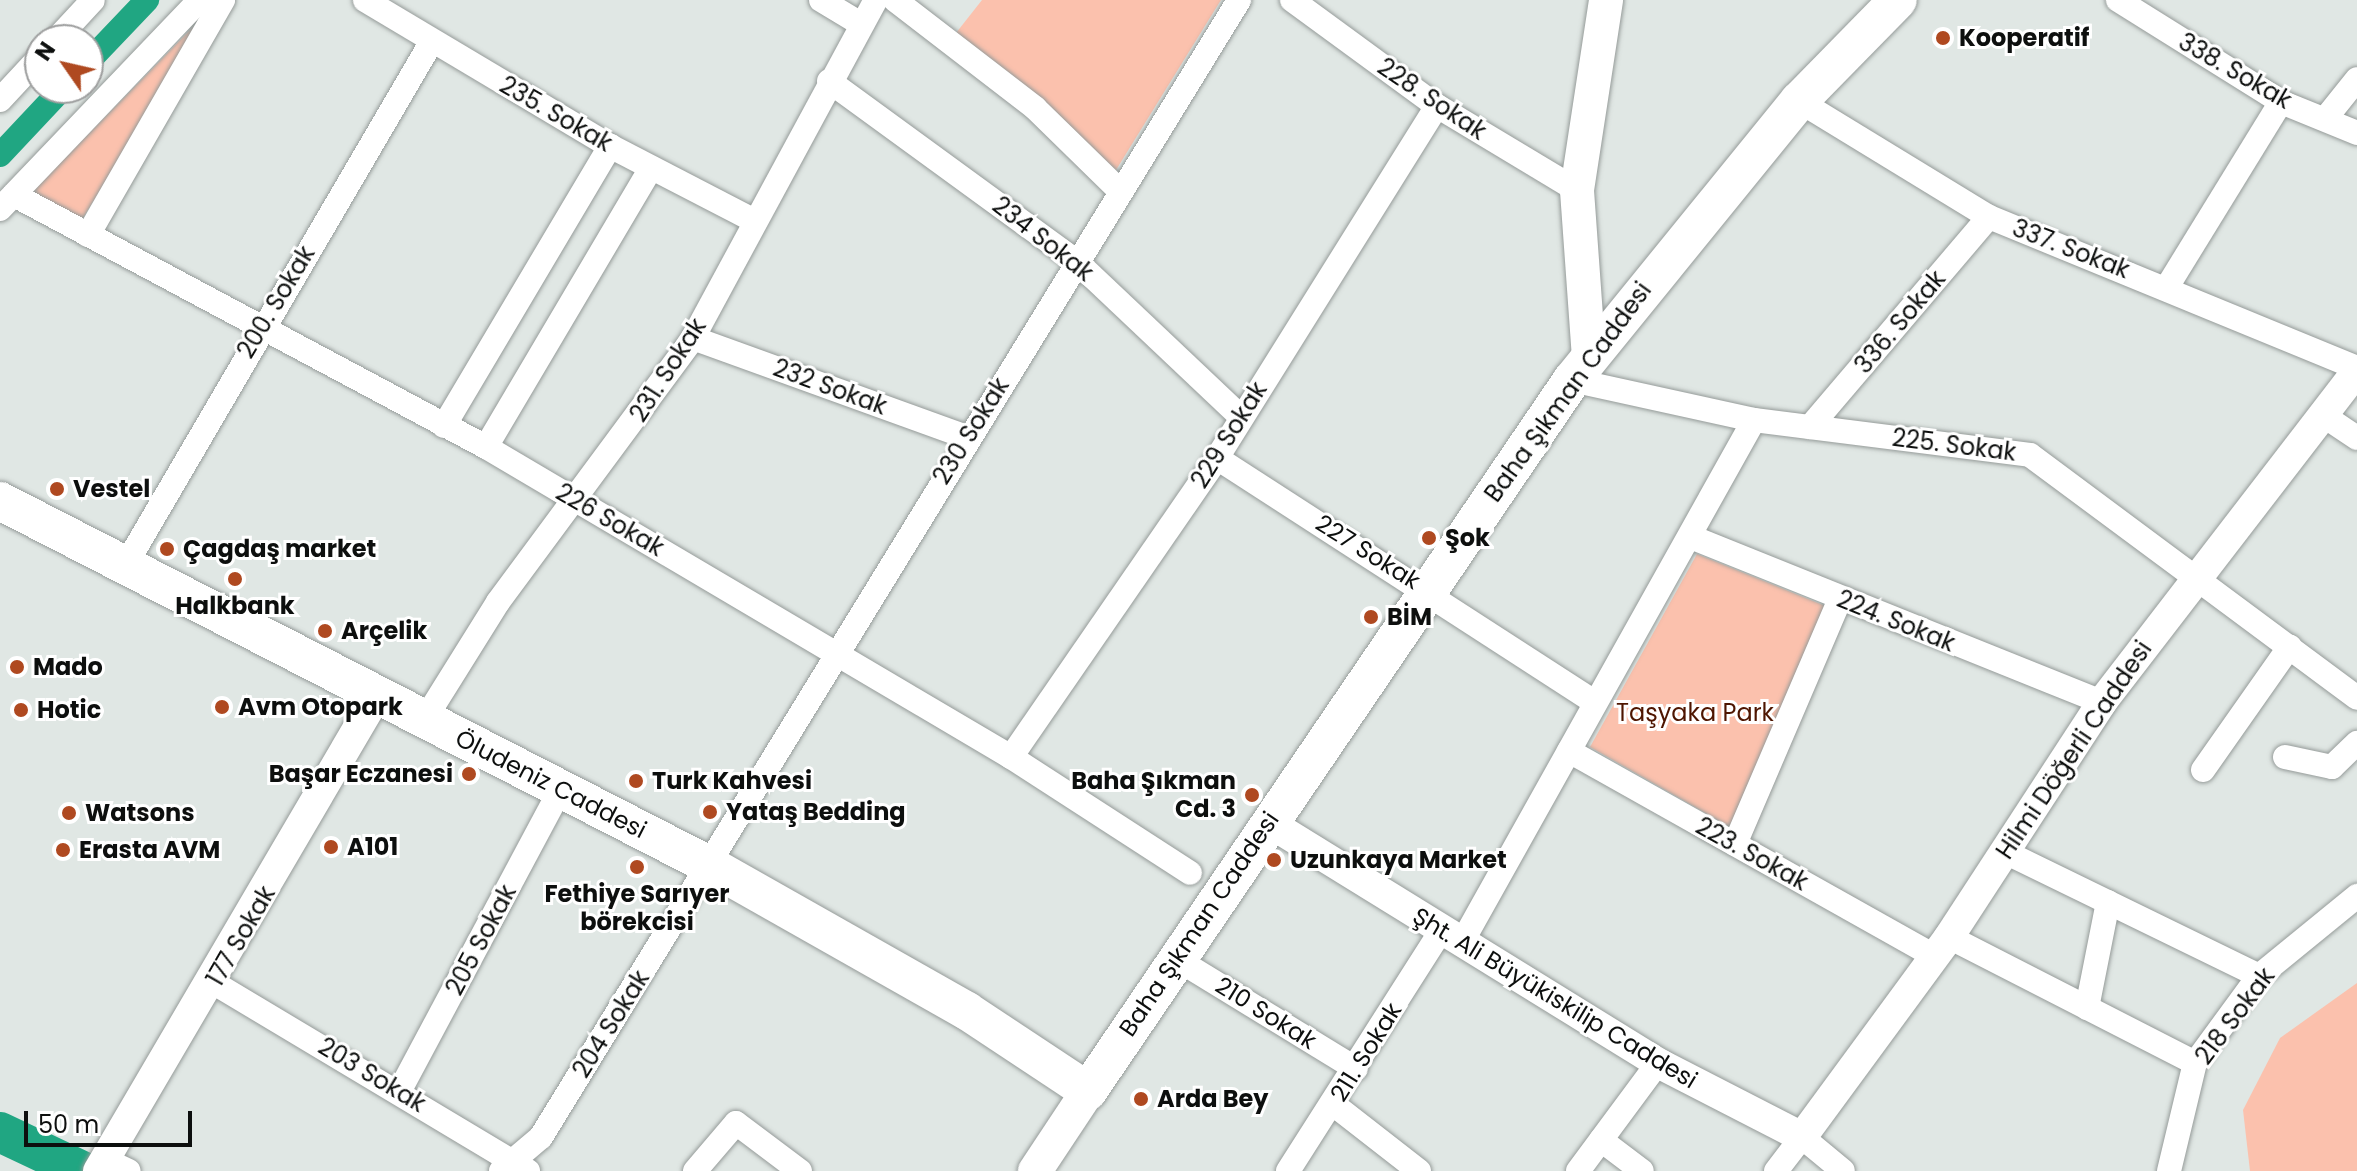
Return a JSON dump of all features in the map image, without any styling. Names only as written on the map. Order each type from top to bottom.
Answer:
[{"type":"main road","points":[[1580,369],[1577,190],[1606,0]]},
{"type":"main road","name":"Baha Şıkman Caddesi","points":[[1035,1171],[1175,958],[1580,369],[1799,101],[1898,0]]},
{"type":"main road","name":"Öludeniz Caddesi","points":[[0,501],[376,697],[425,719],[709,865],[967,1011],[1088,1091]]},
{"type":"street","points":[[71,24],[93,0]]},
{"type":"street","points":[[7,202],[200,0]]},
{"type":"street","points":[[88,235],[223,0]]},
{"type":"street","name":"235. Sokak","points":[[365,0],[610,146],[751,219]]},
{"type":"street","points":[[821,0],[861,24]]},
{"type":"street","name":"231. Sokak","points":[[425,719],[498,602],[578,503],[693,338],[751,219],[876,0]]},
{"type":"street","points":[[895,0],[1035,108],[1121,192]]},
{"type":"street","name":"230 Sokak","points":[[709,865],[966,437],[1239,0]]},
{"type":"street","name":"228. Sokak","points":[[1292,0],[1437,106],[1577,190]]},
{"type":"street","name":"338. Sokak","points":[[2118,0],[2281,102],[2357,133]]},
{"type":"street","name":"200. Sokak","points":[[125,566],[258,331],[432,41]]},
{"type":"street","points":[[0,100],[24,74]]},
{"type":"street","points":[[2325,119],[2357,79]]},
{"type":"street","name":"234 Sokak","points":[[829,81],[1077,262],[1241,417]]},
{"type":"street","name":"337. Sokak","points":[[1799,101],[1989,217],[2167,287],[2357,370]]},
{"type":"street","points":[[2167,287],[2281,102]]},
{"type":"street","name":"229 Sokak","points":[[1011,757],[1217,458],[1437,106]]},
{"type":"street","points":[[444,426],[610,146]]},
{"type":"street","points":[[486,447],[651,168]]},
{"type":"street","name":"226 Sokak","points":[[7,202],[88,235],[258,331],[486,447],[1011,757],[1190,873]]},
{"type":"street","name":"336. Sokak","points":[[1810,427],[1989,217]]},
{"type":"street","name":"232 Sokak","points":[[693,338],[966,437]]},
{"type":"street","name":"225. Sokak","points":[[1580,369],[1754,420],[2030,455],[2357,698]]},
{"type":"street","name":"Hilmi Döğerli Caddesi","points":[[1802,1137],[1942,947],[2102,702],[2357,370]]},
{"type":"street","points":[[2321,414],[2357,438]]},
{"type":"street","name":"211. Sokak","points":[[1288,1171],[1356,1069],[1451,938],[1569,751],[1754,420]]},
{"type":"street","name":"227 Sokak","points":[[1217,458],[1427,588],[1595,703]]},
{"type":"street","name":"224. Sokak","points":[[1691,537],[2102,702]]},
{"type":"street","points":[[1735,844],[1840,599]]},
{"type":"street","points":[[2203,770],[2290,646]]},
{"type":"street","name":"177 Sokak","points":[[111,1167],[376,697]]},
{"type":"street","points":[[2285,757],[2332,767],[2357,743]]},
{"type":"street","name":"223. Sokak","points":[[1569,751],[1735,844],[1942,947],[2087,1008],[2195,1063]]},
{"type":"street","name":"205 Sokak","points":[[400,1090],[561,789]]},
{"type":"street","name":"Şht. Ali Büyükiskilip Caddesi","points":[[1268,822],[1451,938],[1658,1063],[1802,1137],[1843,1171]]},
{"type":"street","points":[[2005,852],[2259,976]]},
{"type":"street","name":"204 Sokak","points":[[512,1167],[541,1137],[709,865]]},
{"type":"street","name":"218 Sokak","points":[[2169,1171],[2195,1063],[2259,976],[2357,896]]},
{"type":"street","points":[[2087,1008],[2108,902]]},
{"type":"street","name":"210 Sokak","points":[[1175,958],[1356,1069]]},
{"type":"street","name":"203 Sokak","points":[[214,983],[400,1090],[512,1167]]},
{"type":"street","points":[[1578,1171],[1658,1063]]},
{"type":"street","points":[[1333,1104],[1419,1171]]},
{"type":"street","points":[[695,1171],[736,1123],[800,1171]]},
{"type":"street","points":[[1776,1171],[1802,1137]]},
{"type":"street","points":[[1601,1140],[1642,1171]]},
{"type":"green space","points":[[982,0],[1221,0],[1116,170],[956,33]]},
{"type":"green space","points":[[193,27],[199,31],[81,221],[31,193]]},
{"type":"green space","name":"Taşyaka Park","points":[[1697,554],[1828,607],[1730,827],[1590,747]]},
{"type":"green space","points":[[2357,983],[2357,1171],[2250,1171],[2243,1110],[2280,1038]]},
{"type":"waterway","points":[[104,45],[147,0]]},
{"type":"waterway","points":[[0,155],[48,104]]},
{"type":"waterway","points":[[0,1132],[82,1171]]},
{"type":"place","name":"Kooperatif","points":[[1943,38]]},
{"type":"place","name":"Vestel","points":[[57,489]]},
{"type":"place","name":"Şok","points":[[1429,538]]},
{"type":"place","name":"Çagdaş market","points":[[167,549]]},
{"type":"place","name":"Halkbank","points":[[235,579]]},
{"type":"place","name":"BİM","points":[[1371,617]]},
{"type":"place","name":"Arçelik","points":[[325,631]]},
{"type":"place","name":"Mado","points":[[17,667]]},
{"type":"place","name":"Avm Otopark","points":[[222,707]]},
{"type":"place","name":"Hotic","points":[[21,710]]},
{"type":"place","name":"Başar Eczanesi","points":[[469,774]]},
{"type":"place","name":"Turk Kahvesi","points":[[636,781]]},
{"type":"place","name":"Baha Şıkman Cd. 3","points":[[1252,795]]},
{"type":"place","name":"Yataş Bedding","points":[[710,812]]},
{"type":"place","name":"Watsons","points":[[69,813]]},
{"type":"place","name":"A101","points":[[331,847]]},
{"type":"place","name":"Erasta AVM","points":[[63,850]]},
{"type":"place","name":"Uzunkaya Market","points":[[1274,860]]},
{"type":"place","name":"Fethiye Sarıyer börekcisi","points":[[637,867]]},
{"type":"place","name":"Arda Bey","points":[[1141,1099]]}]
